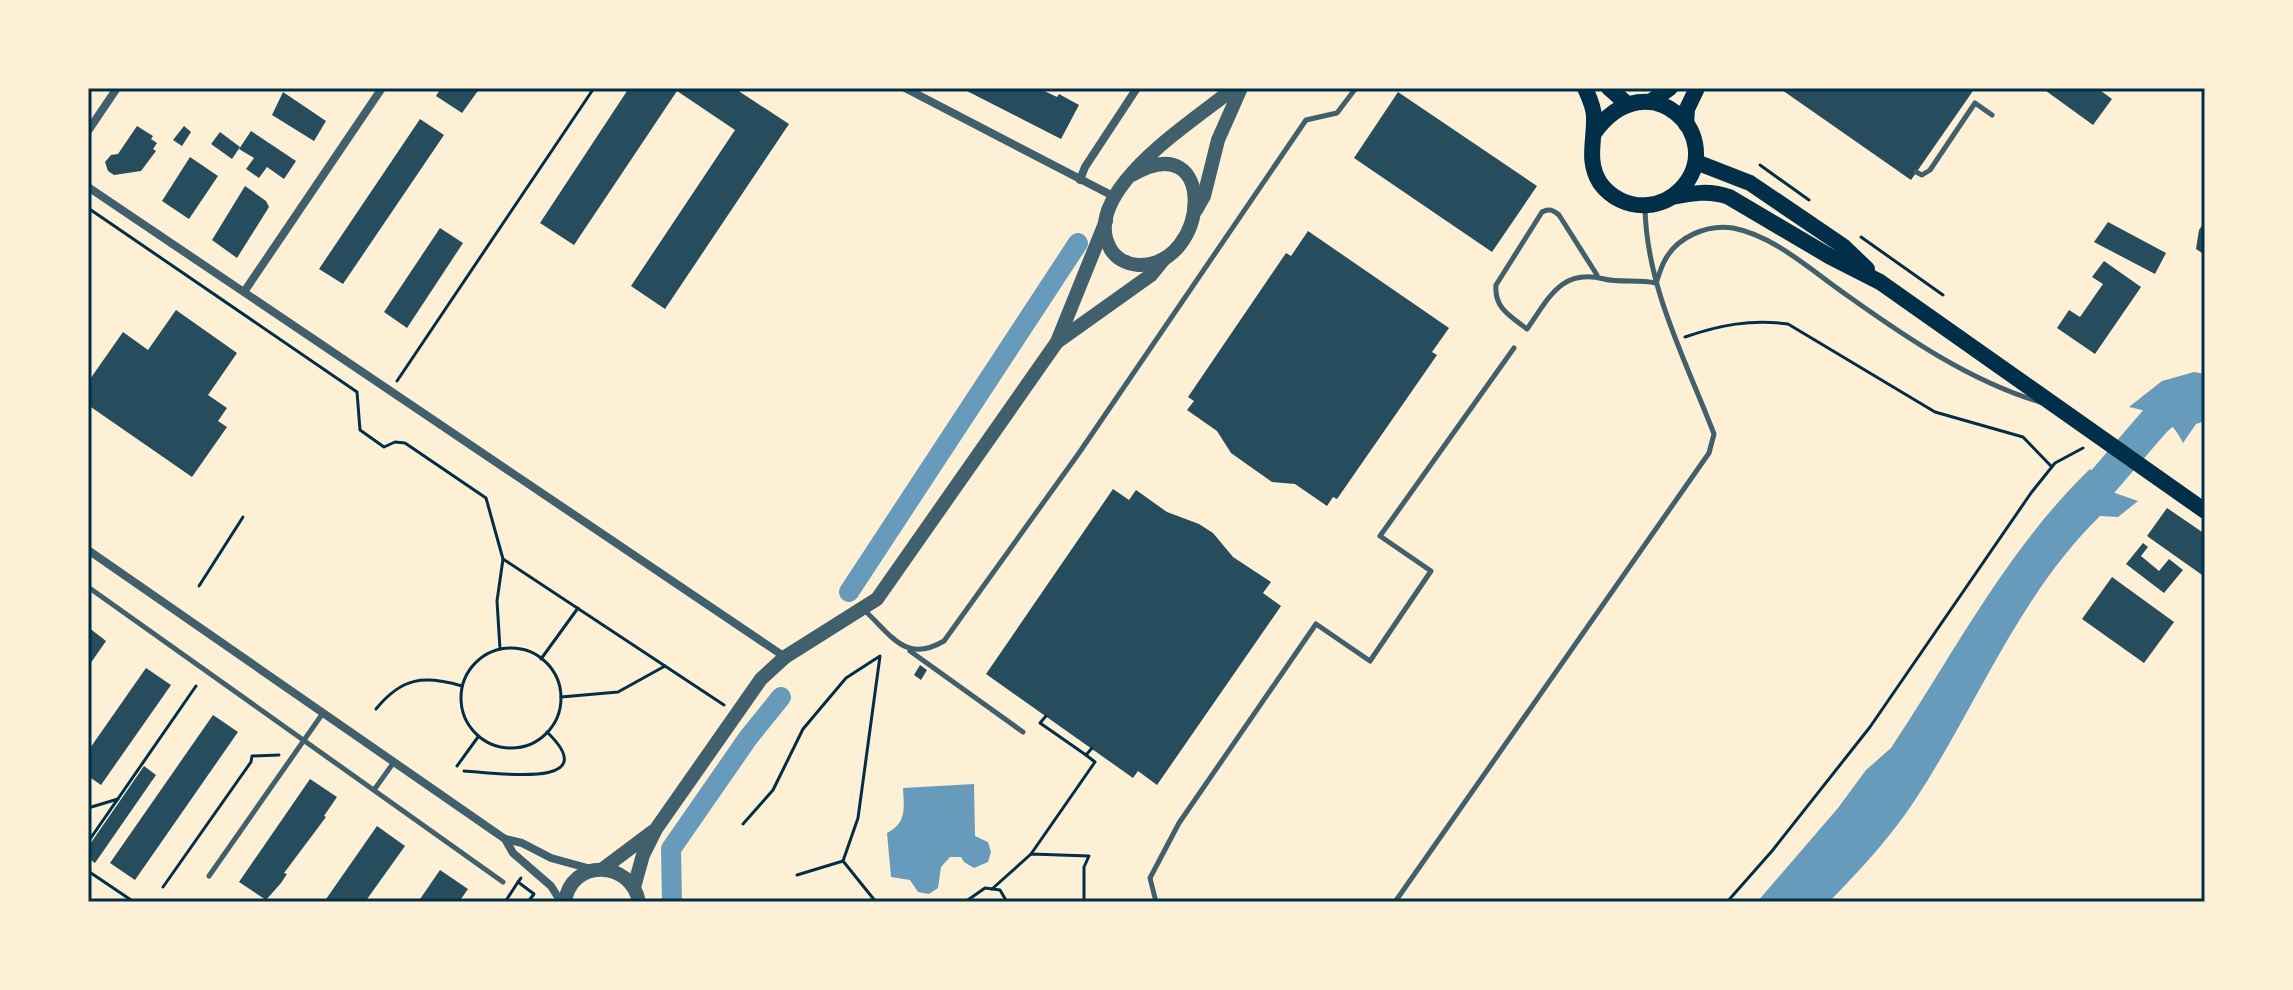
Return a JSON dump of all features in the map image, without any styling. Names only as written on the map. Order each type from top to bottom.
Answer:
[{"type":"main road","points":[[1585,88],[1595,113],[1592,162],[1599,181],[1615,197],[1645,206],[1698,192],[1717,192],[1729,197],[1880,282],[2205,511]]},
{"type":"main road","points":[[1609,88],[1626,103]]},
{"type":"main road","points":[[1650,102],[1670,88]]},
{"type":"main road","points":[[1686,124],[1687,109],[1697,88]]},
{"type":"main road","points":[[1594,133],[1609,114],[1626,103],[1650,102],[1672,110],[1686,124],[1694,142],[1696,162],[1690,176],[1672,197]]},
{"type":"main road","points":[[1696,162],[1750,183],[1843,246],[1880,282]]},
{"type":"street","points":[[88,131],[117,88]]},
{"type":"street","points":[[244,292],[382,88]]},
{"type":"street","points":[[905,88],[1113,196]]},
{"type":"street","points":[[1080,180],[1085,167],[1137,88]]},
{"type":"street","points":[[639,897],[643,855],[656,829],[761,679],[785,657],[877,599],[1057,342],[1106,221],[1113,196],[1149,156],[1234,88]]},
{"type":"street","points":[[1057,342],[1151,275],[1187,235],[1204,196],[1218,140],[1241,88]]},
{"type":"street","points":[[1132,175],[1161,163],[1182,170],[1194,187],[1196,211]]},
{"type":"street","points":[[88,187],[785,657]]},
{"type":"street","points":[[1106,221],[1107,244],[1122,261],[1144,265],[1166,256]]},
{"type":"street","points":[[88,550],[505,839],[522,843],[551,858],[616,871],[639,897]]},
{"type":"street","points":[[505,839],[513,853],[551,886],[563,902],[572,884],[656,829]]},
{"type":"lane","points":[[907,649],[924,651],[944,641],[1079,453],[1306,120],[1337,113],[1356,88]]},
{"type":"lane","points":[[1916,172],[1922,175],[1930,170],[1975,103],[1992,115]]},
{"type":"lane","points":[[1395,902],[1709,453],[1714,434],[1656,283],[1646,240],[1645,206]]},
{"type":"lane","points":[[1597,275],[1577,277],[1558,285],[1527,329],[1504,311],[1495,298],[1496,285],[1542,212],[1554,210],[1597,275],[1604,279],[1638,279],[1656,283]]},
{"type":"lane","points":[[1656,283],[1666,258],[1680,242],[1694,233],[1712,228],[1731,228],[1755,234],[1934,353],[2009,393],[2060,408]]},
{"type":"lane","points":[[1156,902],[1150,878],[1179,823],[1316,624],[1370,661],[1431,571],[1380,536],[1514,348]]},
{"type":"lane","points":[[88,587],[503,882]]},
{"type":"lane","points":[[863,608],[907,649],[1023,732]]},
{"type":"lane","points":[[209,876],[323,713]]},
{"type":"lane","points":[[374,790],[394,762]]},
{"type":"path","points":[[390,391],[594,88]]},
{"type":"path","points":[[88,208],[357,392],[360,430],[384,447],[395,442],[405,443],[486,498],[503,559],[497,601],[500,649]]},
{"type":"path","points":[[1678,340],[1721,325],[1762,321],[1788,324],[1935,412],[2023,437],[2052,467]]},
{"type":"path","points":[[1727,902],[1772,851],[1870,727],[2031,493],[2055,463],[2100,438]]},
{"type":"path","points":[[199,586],[243,517]]},
{"type":"path","points":[[503,559],[724,705]]},
{"type":"path","points":[[541,659],[578,608]]},
{"type":"path","points":[[843,861],[858,818],[881,646]]},
{"type":"path","points":[[514,648],[529,651],[541,659],[552,669],[561,697],[559,712],[547,732],[531,744],[518,748],[504,748],[478,737],[463,714],[462,686],[476,662],[500,649],[514,648]]},
{"type":"path","points":[[743,824],[773,790],[803,729],[846,678],[880,656]]},
{"type":"path","points":[[561,697],[618,692],[665,666]]},
{"type":"path","points":[[376,709],[389,693],[416,681],[432,678],[462,686]]},
{"type":"path","points":[[88,842],[196,686]]},
{"type":"path","points":[[992,889],[1031,854],[1095,762],[1040,723],[1046,716]]},
{"type":"path","points":[[1054,733],[1059,725]]},
{"type":"path","points":[[464,771],[539,776],[554,772],[560,767],[564,753],[560,744],[547,732]]},
{"type":"path","points":[[1064,740],[1070,733]]},
{"type":"path","points":[[457,766],[478,737]]},
{"type":"path","points":[[1075,748],[1081,741]]},
{"type":"path","points":[[1086,755],[1092,748]]},
{"type":"path","points":[[163,887],[251,762],[252,756],[279,755]]},
{"type":"path","points":[[88,808],[118,799]]},
{"type":"path","points":[[1031,854],[1089,856],[1084,867],[1084,902]]},
{"type":"path","points":[[797,875],[843,861]]},
{"type":"path","points":[[843,861],[876,902]]},
{"type":"path","points":[[88,871],[134,902]]},
{"type":"path","points":[[524,875],[518,882],[534,894],[528,902]]},
{"type":"path","points":[[965,902],[985,888],[1000,890],[1007,902]]},
{"type":"water","points":[[2194,372],[2205,374],[2205,421],[2196,424],[2183,443],[2173,427],[2161,417],[2129,407],[2162,381]]},
{"type":"water","points":[[2090,469],[2115,493],[2138,501],[2118,517],[2100,516],[2045,581],[1937,764],[1896,827],[1829,902],[1757,902],[1838,808],[1866,770],[1891,748],[2007,567],[2060,500]]},
{"type":"water","points":[[974,784],[975,836],[988,842],[991,852],[988,862],[974,868],[961,857],[950,857],[941,867],[938,888],[929,894],[918,892],[910,880],[891,877],[887,833],[901,820],[903,788]]},
{"type":"building","points":[[441,88],[480,88],[462,113],[436,96]]},
{"type":"building","points":[[629,88],[734,88],[789,124],[665,309],[631,286],[735,130],[677,91],[574,245],[540,223]]},
{"type":"building","points":[[961,88],[1038,88],[1057,97],[1059,94],[1079,105],[1061,139]]},
{"type":"building","points":[[1975,88],[1911,180],[1782,90]]},
{"type":"building","points":[[2042,88],[2097,88],[2112,99],[2093,125]]},
{"type":"building","points":[[283,92],[326,121],[314,141],[272,115]]},
{"type":"building","points":[[1398,92],[1537,186],[1492,252],[1354,158]]},
{"type":"building","points":[[420,119],[444,135],[343,284],[319,269]]},
{"type":"building","points":[[137,126],[153,136],[151,139],[157,143],[153,149],[156,151],[141,171],[114,175],[108,171],[105,162],[111,155],[118,154]]},
{"type":"building","points":[[184,126],[191,132],[182,146],[173,140]]},
{"type":"building","points":[[251,131],[296,161],[284,179],[267,167],[259,178],[246,169],[254,158],[239,149]]},
{"type":"building","points":[[220,132],[240,147],[232,159],[211,144]]},
{"type":"building","points":[[190,157],[218,176],[189,219],[162,201]]},
{"type":"building","points":[[245,186],[266,201],[269,207],[237,258],[212,240]]},
{"type":"building","points":[[2205,221],[2205,255],[2196,249],[2199,230]]},
{"type":"building","points":[[2108,222],[2166,253],[2155,274],[2094,242]]},
{"type":"building","points":[[440,228],[463,243],[407,328],[384,312]]},
{"type":"building","points":[[1308,231],[1449,328],[1432,352],[1437,355],[1337,499],[1333,497],[1327,506],[1295,484],[1272,482],[1231,453],[1217,431],[1187,410],[1194,401],[1188,397],[1286,253],[1291,256]]},
{"type":"building","points":[[2104,261],[2141,287],[2095,354],[2057,328],[2069,310],[2080,317],[2103,284],[2092,277]]},
{"type":"building","points":[[176,310],[237,353],[208,395],[227,408],[218,421],[227,427],[192,477],[88,405],[88,382],[123,332],[148,350]]},
{"type":"building","points":[[1113,489],[1129,500],[1136,490],[1167,512],[1213,533],[1233,557],[1271,582],[1263,593],[1281,606],[1157,785],[1138,771],[1133,778],[986,674]]},
{"type":"building","points":[[2167,508],[2205,534],[2205,577],[2147,536]]},
{"type":"building","points":[[2143,543],[2148,547],[2141,556],[2159,571],[2169,559],[2183,570],[2164,593],[2126,564]]},
{"type":"building","points":[[2112,577],[2174,622],[2144,663],[2082,619]]},
{"type":"building","points":[[88,627],[106,641],[88,667]]},
{"type":"building","points":[[920,665],[927,670],[921,680],[914,675]]},
{"type":"building","points":[[146,668],[171,685],[101,785],[88,776],[88,751]]},
{"type":"building","points":[[213,715],[238,732],[135,880],[110,863]]},
{"type":"building","points":[[144,766],[156,775],[95,863],[88,858],[88,847]]},
{"type":"building","points":[[310,779],[337,797],[326,817],[284,873],[287,874],[281,883],[266,900],[239,882]]},
{"type":"building","points":[[377,826],[405,846],[365,902],[324,902]]},
{"type":"building","points":[[440,870],[468,889],[459,902],[418,902]]},
{"type":"waterway","points":[[849,592],[1078,243]]},
{"type":"waterway","points":[[2074,515],[2155,421],[2175,403],[2197,399],[2205,402]]},
{"type":"waterway","points":[[672,901],[671,849],[748,738],[781,697]]}]
